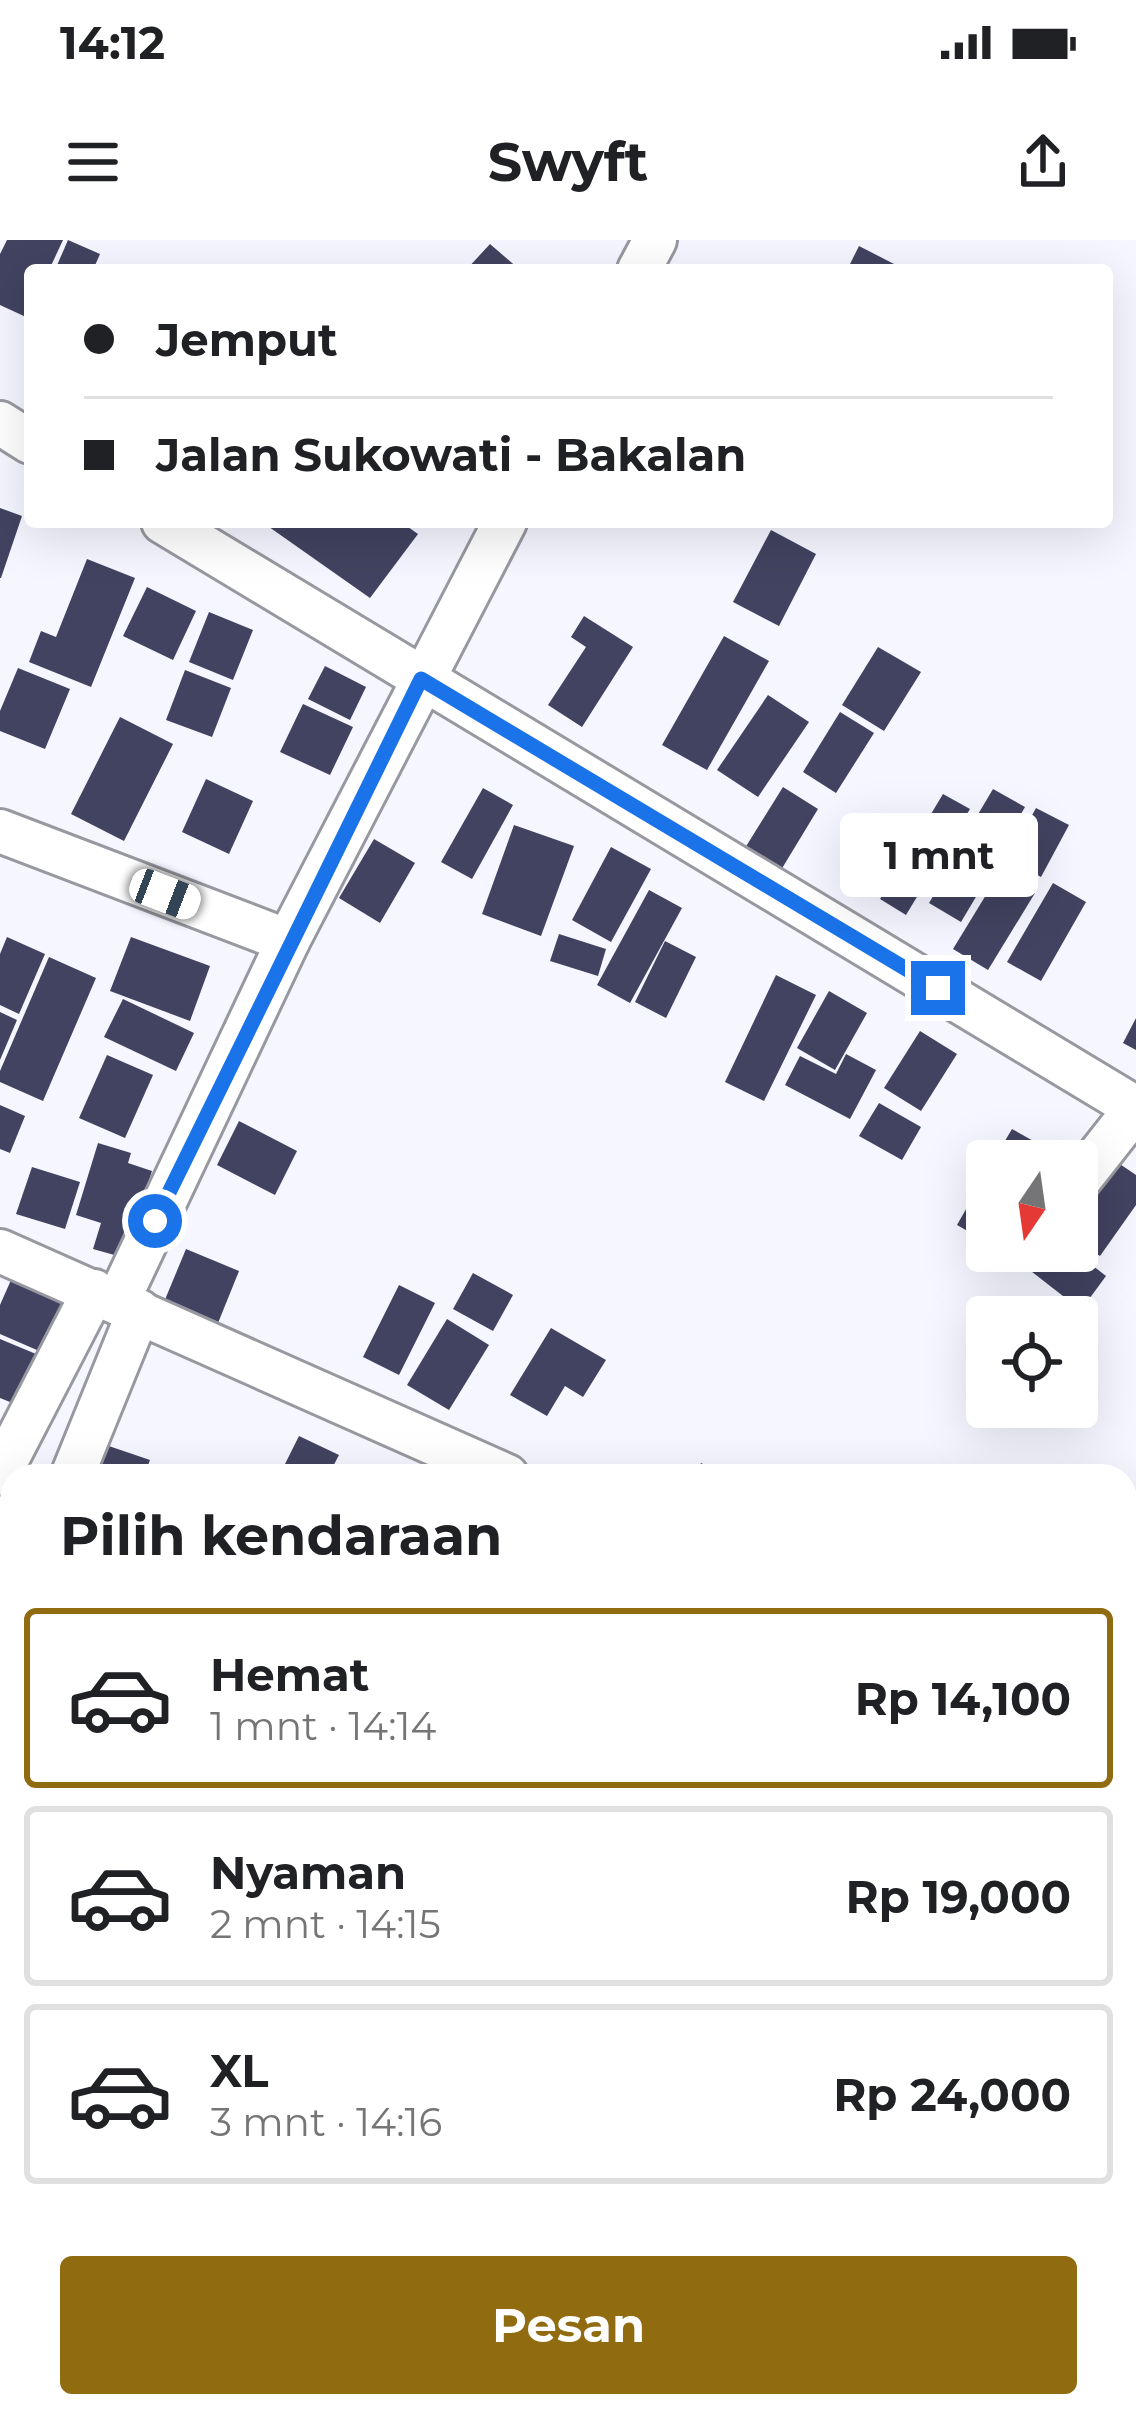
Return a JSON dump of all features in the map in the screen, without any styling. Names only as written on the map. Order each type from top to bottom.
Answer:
[{"type":"street","points":[[173,528],[1136,1108],[1098,1156]]},
{"type":"street","points":[[6,1464],[117,1301],[288,941],[502,528]]},
{"type":"street","points":[[0,830],[288,941]]},
{"type":"street","points":[[0,1251],[481,1464]]},
{"type":"street","points":[[75,1464],[117,1301]]},
{"type":"building","points":[[7,240],[63,240],[52,264],[24,264],[24,316],[0,305],[0,254]]},
{"type":"building","points":[[68,240],[100,254],[96,264],[58,264]]},
{"type":"building","points":[[490,244],[513,264],[472,264]]},
{"type":"building","points":[[859,246],[894,264],[850,264]]},
{"type":"building","points":[[0,508],[22,516],[1,578],[0,578]]},
{"type":"building","points":[[271,528],[410,528],[418,534],[370,598]]},
{"type":"building","points":[[771,530],[816,554],[779,626],[733,602]]},
{"type":"building","points":[[87,559],[135,578],[91,687],[29,662],[41,631],[56,637]]},
{"type":"building","points":[[147,587],[196,611],[173,660],[123,636]]},
{"type":"building","points":[[209,612],[253,630],[233,680],[189,662]]},
{"type":"building","points":[[584,616],[633,647],[582,727],[548,705],[586,647],[571,637]]},
{"type":"building","points":[[724,636],[769,661],[707,770],[662,745]]},
{"type":"building","points":[[878,647],[921,672],[884,731],[842,705]]},
{"type":"building","points":[[325,666],[366,687],[350,720],[308,699]]},
{"type":"building","points":[[18,668],[70,689],[45,749],[0,731],[0,711]]},
{"type":"building","points":[[185,670],[231,688],[212,737],[166,720]]},
{"type":"building","points":[[768,695],[809,722],[758,797],[717,770]]},
{"type":"building","points":[[303,704],[353,727],[330,775],[280,752]]},
{"type":"building","points":[[840,712],[874,733],[836,793],[803,772]]},
{"type":"building","points":[[120,717],[173,744],[124,841],[71,814]]},
{"type":"building","points":[[206,779],[253,801],[229,854],[182,832]]},
{"type":"building","points":[[783,787],[818,809],[781,870],[745,848]]},
{"type":"building","points":[[483,788],[513,805],[472,879],[441,862]]},
{"type":"building","points":[[993,789],[1025,807],[993,862],[961,843]]},
{"type":"building","points":[[943,794],[970,809],[906,915],[880,899]]},
{"type":"building","points":[[1036,808],[1069,825],[1041,877],[1008,859]]},
{"type":"building","points":[[880,818],[912,837],[878,892],[846,872]]},
{"type":"building","points":[[514,825],[574,846],[541,936],[482,914]]},
{"type":"building","points":[[374,839],[415,863],[380,923],[339,898]]},
{"type":"building","points":[[611,847],[651,869],[611,942],[572,920]]},
{"type":"building","points":[[957,856],[989,875],[961,922],[929,903]]},
{"type":"building","points":[[1000,872],[1035,893],[988,970],[953,949]]},
{"type":"building","points":[[1053,883],[1086,902],[1041,981],[1007,962]]},
{"type":"building","points":[[649,890],[682,908],[630,1003],[597,985]]},
{"type":"building","points":[[559,934],[606,949],[598,976],[550,961]]},
{"type":"building","points":[[7,937],[45,954],[19,1014],[0,1005],[0,954]]},
{"type":"building","points":[[131,937],[210,966],[190,1021],[110,991]]},
{"type":"building","points":[[665,941],[696,957],[666,1018],[635,1002]]},
{"type":"building","points":[[49,957],[96,978],[43,1101],[0,1082],[0,1071]]},
{"type":"building","points":[[776,975],[816,995],[764,1101],[725,1082]]},
{"type":"building","points":[[829,991],[867,1013],[835,1070],[797,1048]]},
{"type":"building","points":[[123,999],[194,1033],[176,1071],[104,1037]]},
{"type":"building","points":[[0,1012],[17,1020],[0,1060]]},
{"type":"building","points":[[1136,1018],[1136,1050],[1123,1043]]},
{"type":"building","points":[[920,1031],[957,1054],[921,1111],[884,1088]]},
{"type":"building","points":[[846,1054],[876,1070],[850,1119],[785,1085],[800,1056],[836,1074]]},
{"type":"building","points":[[107,1055],[153,1075],[125,1138],[79,1118]]},
{"type":"building","points":[[879,1103],[921,1127],[902,1160],[859,1136]]},
{"type":"building","points":[[0,1105],[25,1116],[10,1153],[0,1149]]},
{"type":"building","points":[[239,1121],[297,1151],[275,1195],[217,1165]]},
{"type":"building","points":[[1012,1129],[1032,1140],[1005,1140]]},
{"type":"building","points":[[98,1143],[131,1153],[128,1163],[152,1171],[125,1258],[93,1249],[101,1223],[76,1215]]},
{"type":"building","points":[[1105,1154],[1136,1175],[1136,1205],[1100,1256],[1098,1255],[1098,1164]]},
{"type":"building","points":[[32,1167],[80,1182],[65,1229],[16,1214]]},
{"type":"building","points":[[966,1209],[966,1230],[957,1225]]},
{"type":"building","points":[[186,1249],[239,1271],[218,1323],[164,1302]]},
{"type":"building","points":[[1098,1270],[1106,1276],[1091,1296],[1063,1296],[1032,1272]]},
{"type":"building","points":[[473,1273],[513,1295],[493,1331],[453,1309]]},
{"type":"building","points":[[11,1280],[74,1308],[53,1357],[0,1334],[0,1305]]},
{"type":"building","points":[[399,1285],[435,1303],[399,1375],[363,1357]]},
{"type":"building","points":[[447,1319],[489,1345],[449,1410],[407,1385]]},
{"type":"building","points":[[551,1328],[606,1360],[583,1397],[565,1386],[547,1416],[510,1395]]},
{"type":"building","points":[[0,1339],[36,1354],[15,1404],[0,1398]]},
{"type":"building","points":[[299,1436],[339,1455],[334,1464],[285,1464]]},
{"type":"building","points":[[100,1443],[150,1460],[148,1464],[93,1464]]},
{"type":"route","points":[[155,1221],[288,941],[421,679],[938,988]]}]
